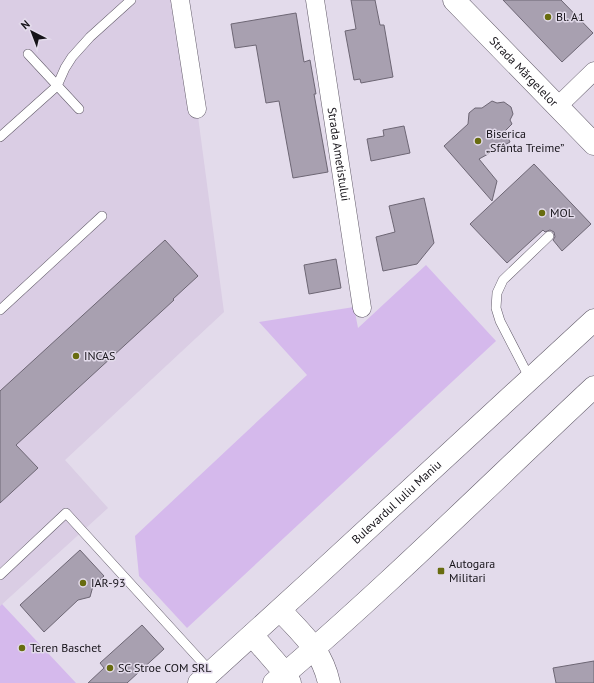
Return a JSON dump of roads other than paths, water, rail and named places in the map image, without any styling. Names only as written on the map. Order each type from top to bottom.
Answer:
[{"type":"main road","name":"Strada Mărgelelor","points":[[454,0],[594,144]]},
{"type":"main road","name":"Bulevardul Iuliu Maniu","points":[[205,677],[280,610],[594,320]]},
{"type":"main road","points":[[252,635],[283,680],[314,647],[422,549],[594,386]]},
{"type":"main road","points":[[280,610],[314,647],[322,660],[328,683]]},
{"type":"street","points":[[180,0],[198,109]]},
{"type":"street","name":"Strada Ametistului","points":[[315,0],[362,308]]},
{"type":"street","points":[[558,106],[594,71]]},
{"type":"lane","points":[[0,137],[57,86],[72,57],[90,37],[131,0]]},
{"type":"lane","points":[[28,54],[78,109]]},
{"type":"lane","points":[[0,310],[102,216]]},
{"type":"lane","points":[[530,379],[500,321],[496,308],[497,293],[502,280],[549,236]]},
{"type":"lane","points":[[0,575],[66,514],[205,677]]},
{"type":"place","name":"Bl. A1","points":[[548,17]]},
{"type":"place","name":"Biserica „Sfânta Treime”","points":[[478,141]]},
{"type":"place","name":"MOL","points":[[542,213]]},
{"type":"place","name":"INCAS","points":[[76,356]]},
{"type":"place","name":"Autogara Militari","points":[[441,571]]},
{"type":"place","name":"IAR-93","points":[[83,583]]},
{"type":"place","name":"Teren Baschet","points":[[22,648]]},
{"type":"place","name":"SC Stroe COM SRL","points":[[110,668]]}]
